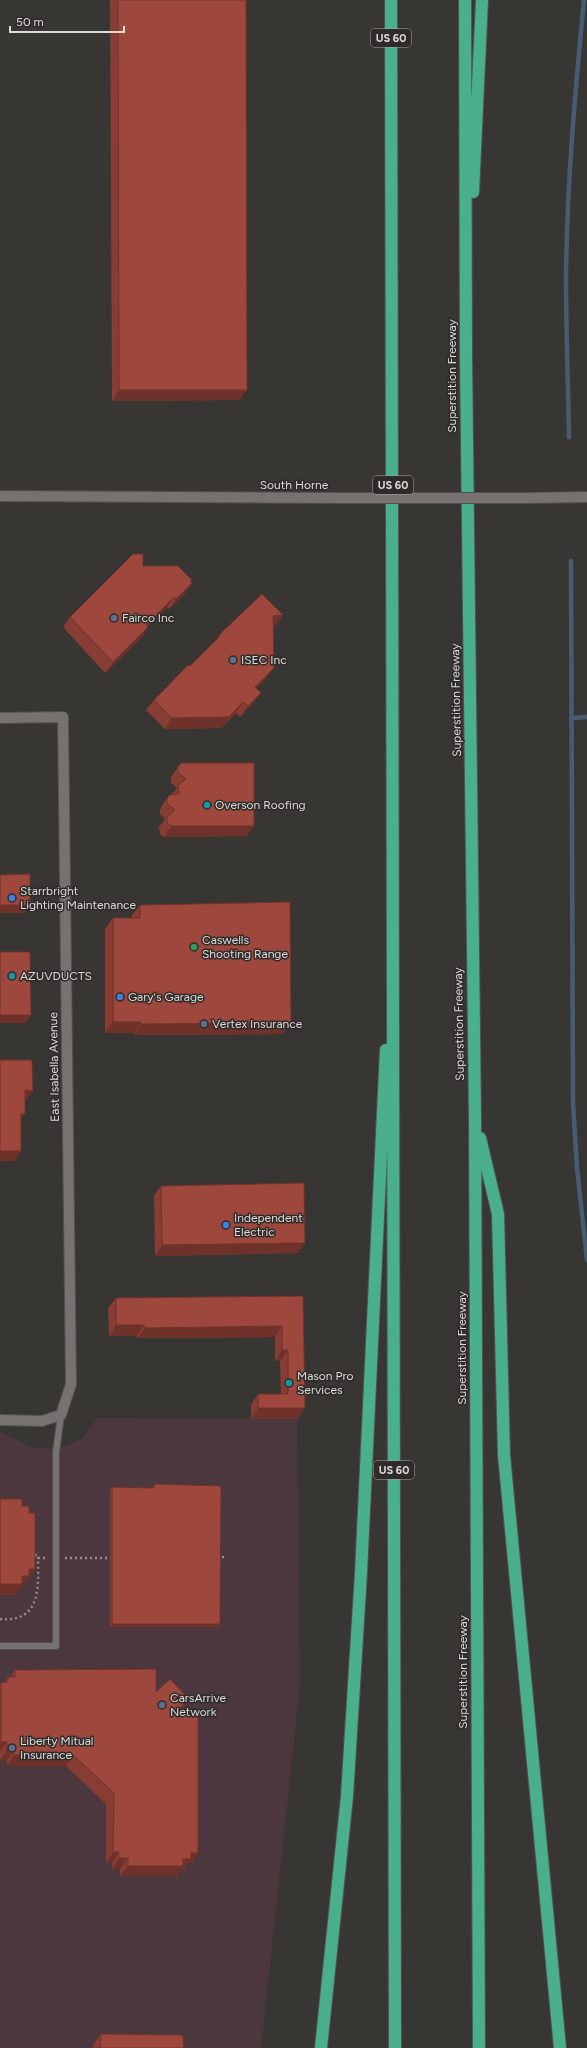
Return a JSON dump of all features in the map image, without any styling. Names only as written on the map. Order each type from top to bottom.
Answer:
[{"type":"highway","points":[[387,0],[392,76]]},
{"type":"highway","name":"US 60","points":[[391,0],[394,893],[395,2048]]},
{"type":"highway","name":"Superstition Freeway","points":[[465,0],[466,357],[475,1118],[478,2048]]},
{"type":"highway","points":[[466,357],[482,0]]},
{"type":"highway","points":[[321,2048],[347,1796],[361,1581],[394,893]]},
{"type":"highway","points":[[475,1118],[498,1214],[504,1455],[560,2048]]},
{"type":"street","name":"South Horne","points":[[0,496],[340,498],[587,497]]},
{"type":"street","name":"East Isabella Avenue","points":[[0,718],[63,717],[71,1384],[61,1415]]},
{"type":"street","points":[[0,1420],[42,1421],[61,1415]]},
{"type":"lane","points":[[0,1646],[56,1646],[56,1452],[61,1415]]},
{"type":"path","points":[[28,1555],[38,1555],[38,1558],[116,1558]]},
{"type":"path","points":[[209,1557],[225,1557]]},
{"type":"path","points":[[0,1619],[11,1619],[18,1617],[30,1610],[36,1600],[38,1592],[38,1558]]},
{"type":"shaded area","points":[[97,1418],[297,1419],[300,1684],[261,2048],[0,2048],[0,1432],[36,1449],[67,1446],[83,1438]]},
{"type":"building","points":[[118,0],[246,0],[247,390],[119,390]]},
{"type":"building","name":"Fairco Inc","points":[[133,554],[143,554],[143,566],[178,566],[192,580],[190,581],[192,583],[176,599],[174,597],[146,625],[148,627],[113,662],[70,617]]},
{"type":"building","name":"ISEC Inc","points":[[262,594],[283,615],[273,616],[274,668],[255,687],[261,693],[248,706],[243,702],[229,717],[172,718],[154,700]]},
{"type":"building","name":"Overson Roofing","points":[[181,763],[254,763],[254,826],[171,826],[167,823],[167,817],[175,810],[167,804],[167,798],[170,795],[179,794],[178,785],[186,779],[178,773],[178,767]]},
{"type":"building","points":[[30,874],[30,905],[0,905],[0,875]]},
{"type":"building","points":[[290,902],[291,1023],[141,1024],[141,1022],[113,1022],[113,918],[140,918],[140,905]]},
{"type":"building","points":[[0,952],[30,952],[31,1015],[0,1015]]},
{"type":"building","points":[[0,1060],[32,1060],[33,1091],[25,1090],[25,1114],[21,1114],[21,1151],[0,1151]]},
{"type":"building","name":"Independent Electric","points":[[304,1183],[305,1243],[162,1245],[161,1186]]},
{"type":"building","name":"Mason Pro Services","points":[[303,1296],[305,1408],[258,1408],[258,1394],[288,1394],[288,1350],[282,1350],[282,1326],[145,1328],[144,1325],[116,1325],[116,1298]]},
{"type":"building","points":[[154,1484],[221,1486],[220,1624],[112,1624],[112,1487],[154,1488]]},
{"type":"building","points":[[0,1499],[22,1499],[22,1506],[29,1506],[29,1513],[35,1513],[35,1569],[29,1569],[29,1576],[22,1576],[22,1584],[0,1584]]},
{"type":"building","points":[[156,1669],[156,1692],[170,1679],[189,1699],[174,1713],[198,1713],[198,1853],[191,1853],[191,1859],[183,1859],[183,1866],[128,1866],[128,1858],[119,1858],[119,1852],[113,1852],[114,1793],[73,1755],[14,1755],[14,1750],[7,1750],[7,1742],[1,1742],[1,1683],[8,1682],[8,1677],[15,1677],[15,1670]]},
{"type":"building","points":[[101,2034],[183,2035],[184,2048],[100,2048]]},
{"type":"waterway","points":[[569,437],[566,296],[568,207],[572,138],[584,0]]},
{"type":"waterway","points":[[571,561],[573,1103],[577,1168],[587,1260]]},
{"type":"waterway","points":[[571,718],[587,717]]},
{"type":"place","name":"Fairco Inc","points":[[114,618]]},
{"type":"place","name":"ISEC Inc","points":[[233,660]]},
{"type":"place","name":"Overson Roofing","points":[[207,805]]},
{"type":"place","name":"Starrbright Lighting Maintenance","points":[[12,898]]},
{"type":"place","name":"Caswells Shooting Range","points":[[194,947]]},
{"type":"place","name":"AZUVDUCTS","points":[[12,976]]},
{"type":"place","name":"Gary's Garage","points":[[120,997]]},
{"type":"place","name":"Vertex Insurance","points":[[204,1024]]},
{"type":"place","name":"Independent Electric","points":[[226,1225]]},
{"type":"place","name":"Mason Pro Services","points":[[289,1383]]},
{"type":"place","name":"CarsArrive Network","points":[[162,1705]]},
{"type":"place","name":"Liberty Mitual Insurance","points":[[12,1748]]}]
